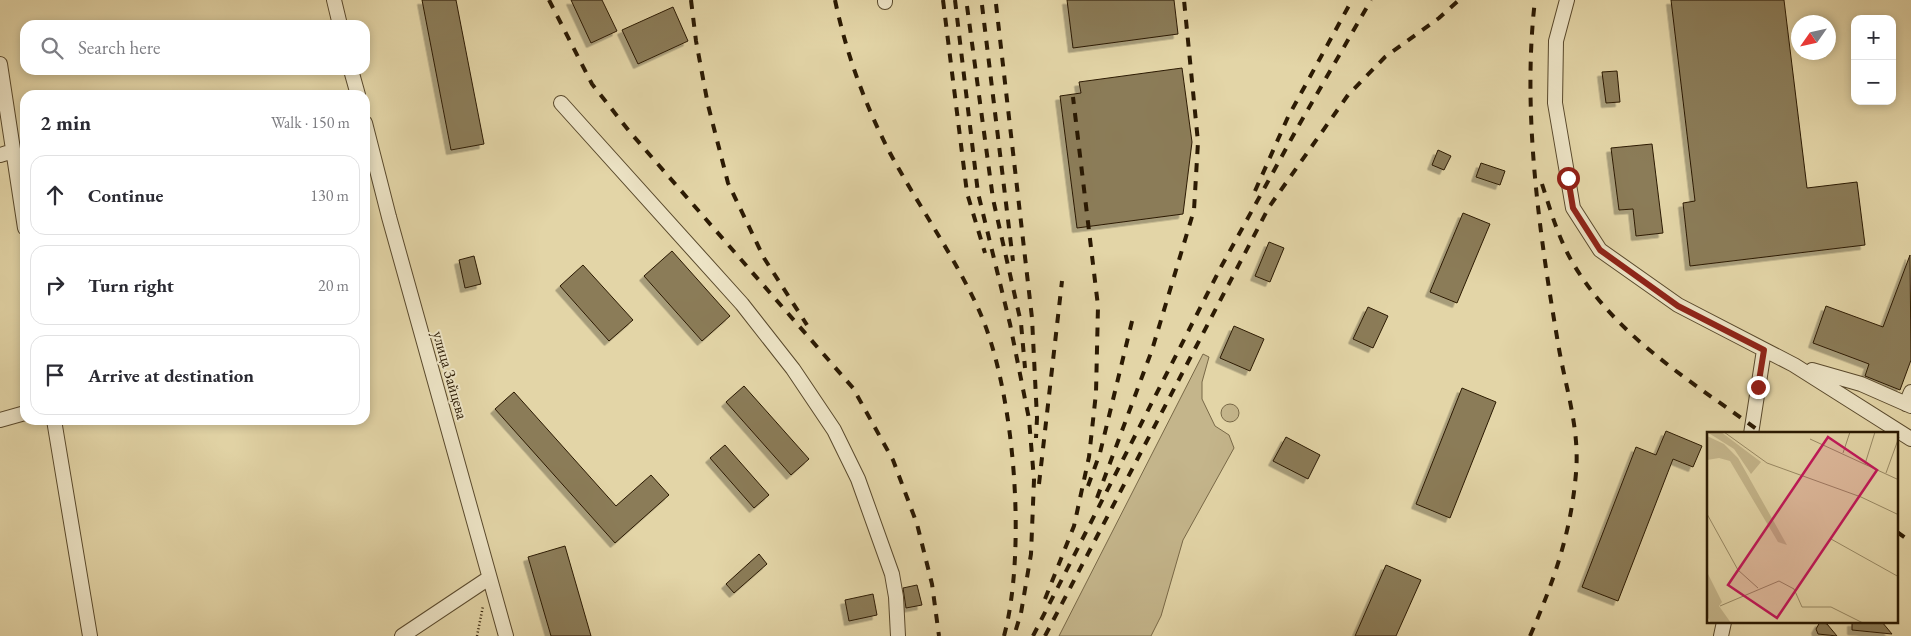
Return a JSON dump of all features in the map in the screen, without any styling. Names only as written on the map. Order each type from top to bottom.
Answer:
[{"type":"street","points":[[334,0],[339,20]]},
{"type":"street","points":[[1567,0],[1556,41],[1555,103],[1573,208],[1600,250],[1678,306],[1794,365],[1911,438]]},
{"type":"street","points":[[0,64],[7,153],[20,207]]},
{"type":"street","points":[[353,75],[357,90]]},
{"type":"street","points":[[561,103],[742,304],[793,369],[834,430],[858,479],[892,574],[896,596],[898,636]]},
{"type":"street","name":"улица Зайцева","points":[[370,143],[506,636]]},
{"type":"street","points":[[1751,432],[1764,350]]},
{"type":"street","points":[[1794,365],[1861,384],[1909,401]]},
{"type":"street","points":[[0,420],[20,414]]},
{"type":"street","points":[[55,425],[90,636]]},
{"type":"street","points":[[402,636],[489,578]]},
{"type":"shaded area","points":[[1203,354],[1209,357],[1202,382],[1202,399],[1215,426],[1229,435],[1234,448],[1183,540],[1161,616],[1151,636],[1059,636]]},
{"type":"shaded area","points":[[1230,404],[1236,407],[1239,413],[1236,419],[1230,422],[1224,419],[1221,413],[1224,407]]},
{"type":"building","points":[[422,0],[456,0],[484,144],[451,150]]},
{"type":"building","points":[[571,0],[602,0],[617,31],[591,43]]},
{"type":"building","points":[[1067,0],[1174,0],[1178,34],[1073,48]]},
{"type":"building","points":[[1671,0],[1784,0],[1807,188],[1857,182],[1865,245],[1690,266],[1683,203],[1695,201]]},
{"type":"building","points":[[673,7],[688,41],[638,64],[622,30]]},
{"type":"building","points":[[1182,68],[1192,142],[1183,214],[1077,228],[1060,96],[1081,93],[1079,82]]},
{"type":"building","points":[[1617,71],[1620,102],[1606,103],[1602,72]]},
{"type":"building","points":[[1652,144],[1663,233],[1636,236],[1633,209],[1619,210],[1611,148]]},
{"type":"building","points":[[1438,150],[1451,156],[1444,170],[1432,165]]},
{"type":"building","points":[[1481,163],[1505,171],[1500,185],[1476,177]]},
{"type":"building","points":[[1463,213],[1490,224],[1457,303],[1430,292]]},
{"type":"building","points":[[1269,242],[1284,248],[1270,282],[1255,276]]},
{"type":"building","points":[[672,251],[730,316],[702,341],[644,276]]},
{"type":"building","points":[[1910,255],[1911,360],[1900,390],[1865,376],[1869,364],[1813,343],[1826,306],[1883,327]]},
{"type":"building","points":[[474,256],[481,284],[465,288],[459,260]]},
{"type":"building","points":[[583,265],[633,320],[609,341],[560,286]]},
{"type":"building","points":[[1368,307],[1388,316],[1373,348],[1353,339]]},
{"type":"building","points":[[1234,326],[1264,339],[1250,371],[1220,358]]},
{"type":"building","points":[[744,386],[809,459],[791,475],[726,402]]},
{"type":"building","points":[[1462,388],[1496,402],[1450,518],[1416,504]]},
{"type":"building","points":[[514,392],[616,506],[651,475],[669,495],[615,543],[495,409]]},
{"type":"building","points":[[1666,431],[1702,446],[1693,467],[1673,459],[1618,601],[1582,587],[1636,447],[1656,455]]},
{"type":"building","points":[[1286,437],[1320,455],[1308,479],[1273,461]]},
{"type":"building","points":[[725,445],[769,495],[754,508],[710,458]]},
{"type":"building","points":[[565,546],[591,636],[551,636],[528,557]]},
{"type":"building","points":[[759,554],[767,564],[734,593],[726,584]]},
{"type":"building","points":[[1386,565],[1421,580],[1396,636],[1355,636]]},
{"type":"building","points":[[917,585],[922,605],[906,608],[903,588]]},
{"type":"building","points":[[873,594],[877,615],[849,621],[845,600]]},
{"type":"building","points":[[1819,624],[1827,624],[1837,636],[1818,634],[1816,629]]},
{"type":"building","points":[[1852,624],[1884,624],[1892,634],[1852,630]]},
{"type":"railway","points":[[549,0],[592,84],[629,131],[853,388],[893,460],[917,524],[932,584],[939,636]]},
{"type":"railway","points":[[691,0],[696,41],[708,105],[728,183],[764,258],[807,325]]},
{"type":"railway","points":[[835,0],[839,20],[857,78],[872,116],[890,153],[968,288],[991,342],[1001,381],[1009,425],[1014,470],[1015,560],[1011,601],[1004,636]]},
{"type":"railway","points":[[943,0],[967,193],[985,253]]},
{"type":"railway","points":[[955,0],[978,193],[1010,324],[1029,419],[1034,480],[1031,554],[1021,613],[1014,636]]},
{"type":"railway","points":[[1097,498],[1152,350],[1194,210],[1198,142],[1184,0]]},
{"type":"railway","points":[[1255,191],[1288,117],[1352,0]]},
{"type":"railway","points":[[1033,636],[1221,267],[1299,125],[1371,0]]},
{"type":"railway","points":[[1045,636],[1269,207],[1348,95],[1385,57],[1439,18],[1459,0]]},
{"type":"railway","points":[[1530,636],[1547,596],[1566,536],[1574,495],[1577,456],[1574,423],[1558,343],[1545,258],[1534,172],[1530,85],[1531,42],[1535,0]]},
{"type":"railway","points":[[996,4],[1032,318],[1037,418],[1036,438]]},
{"type":"railway","points":[[982,5],[1013,261]]},
{"type":"railway","points":[[967,6],[993,199],[1021,323],[1025,368]]},
{"type":"railway","points":[[1045,599],[1074,526],[1089,457],[1096,393],[1098,306],[1073,97]]},
{"type":"railway","points":[[1542,184],[1556,226],[1574,265],[1592,292],[1613,316],[1636,338],[1685,378],[1760,432]]},
{"type":"railway","points":[[1039,484],[1062,281]]},
{"type":"railway","points":[[1088,486],[1100,453],[1134,313]]},
{"type":"railway","points":[[1898,533],[1911,542]]},
{"type":"route","points":[[1568,178],[1573,208],[1589,236],[1600,250],[1678,306],[1764,350],[1758,387]]}]
